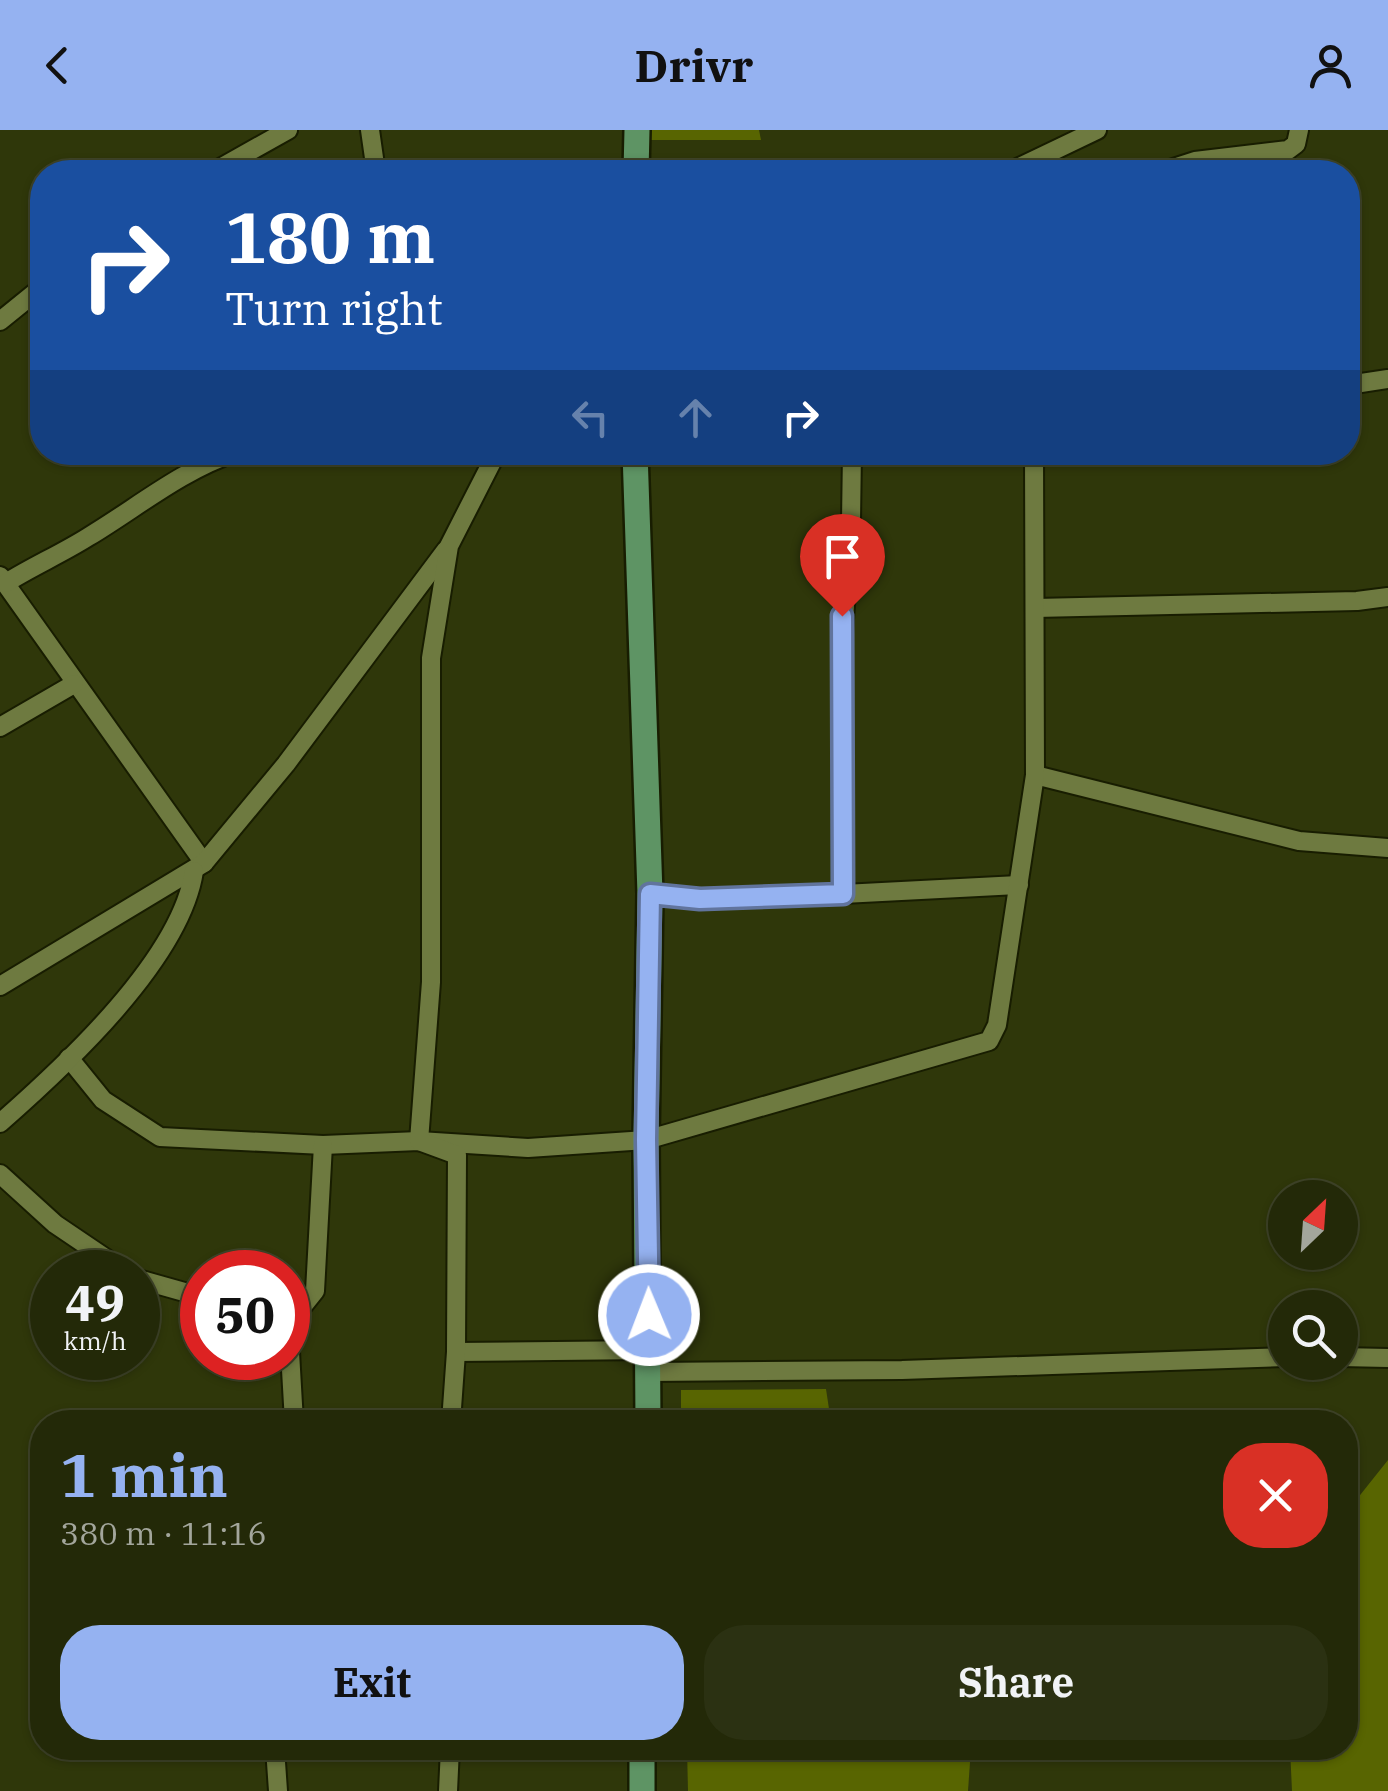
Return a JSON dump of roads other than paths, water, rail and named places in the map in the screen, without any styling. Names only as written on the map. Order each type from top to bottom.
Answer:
[{"type":"main road","points":[[636,160],[637,130]]},
{"type":"main road","points":[[635,465],[650,894],[646,1140],[648,1410]]},
{"type":"main road","points":[[638,1790],[641,1760]]},
{"type":"street","points":[[234,160],[288,130]]},
{"type":"street","points":[[370,130],[374,160]]},
{"type":"street","points":[[1040,160],[1096,130]]},
{"type":"street","points":[[1203,160],[1288,150],[1296,144],[1299,130]]},
{"type":"street","points":[[0,321],[30,297]]},
{"type":"street","points":[[1360,383],[1388,379]]},
{"type":"street","points":[[199,867],[3,580],[87,538],[137,502],[201,465]]},
{"type":"street","points":[[0,986],[199,867],[286,764],[449,546],[490,465]]},
{"type":"street","points":[[843,894],[841,646],[852,465]]},
{"type":"street","points":[[69,1058],[103,1100],[160,1138],[323,1146],[419,1141],[528,1148],[646,1140],[989,1041],[997,1024],[1036,775],[1034,465]]},
{"type":"street","points":[[419,1141],[431,982],[431,658],[449,546]]},
{"type":"street","points":[[1034,608],[1358,602],[1388,597]]},
{"type":"street","points":[[0,727],[74,684]]},
{"type":"street","points":[[1036,775],[1299,840],[1388,848]]},
{"type":"street","points":[[0,1123],[124,1002],[176,923],[199,867]]},
{"type":"street","points":[[650,894],[700,899],[1019,885]]},
{"type":"street","points":[[419,1141],[457,1155],[452,1410]]},
{"type":"street","points":[[310,1296],[314,1291],[323,1146]]},
{"type":"street","points":[[0,1174],[55,1224],[93,1250]]},
{"type":"street","points":[[456,1352],[902,1370],[1268,1358]]},
{"type":"street","points":[[1358,1357],[1388,1358]]},
{"type":"street","points":[[292,1380],[293,1410]]},
{"type":"street","points":[[276,1760],[278,1791]]},
{"type":"street","points":[[448,1791],[449,1760]]}]
